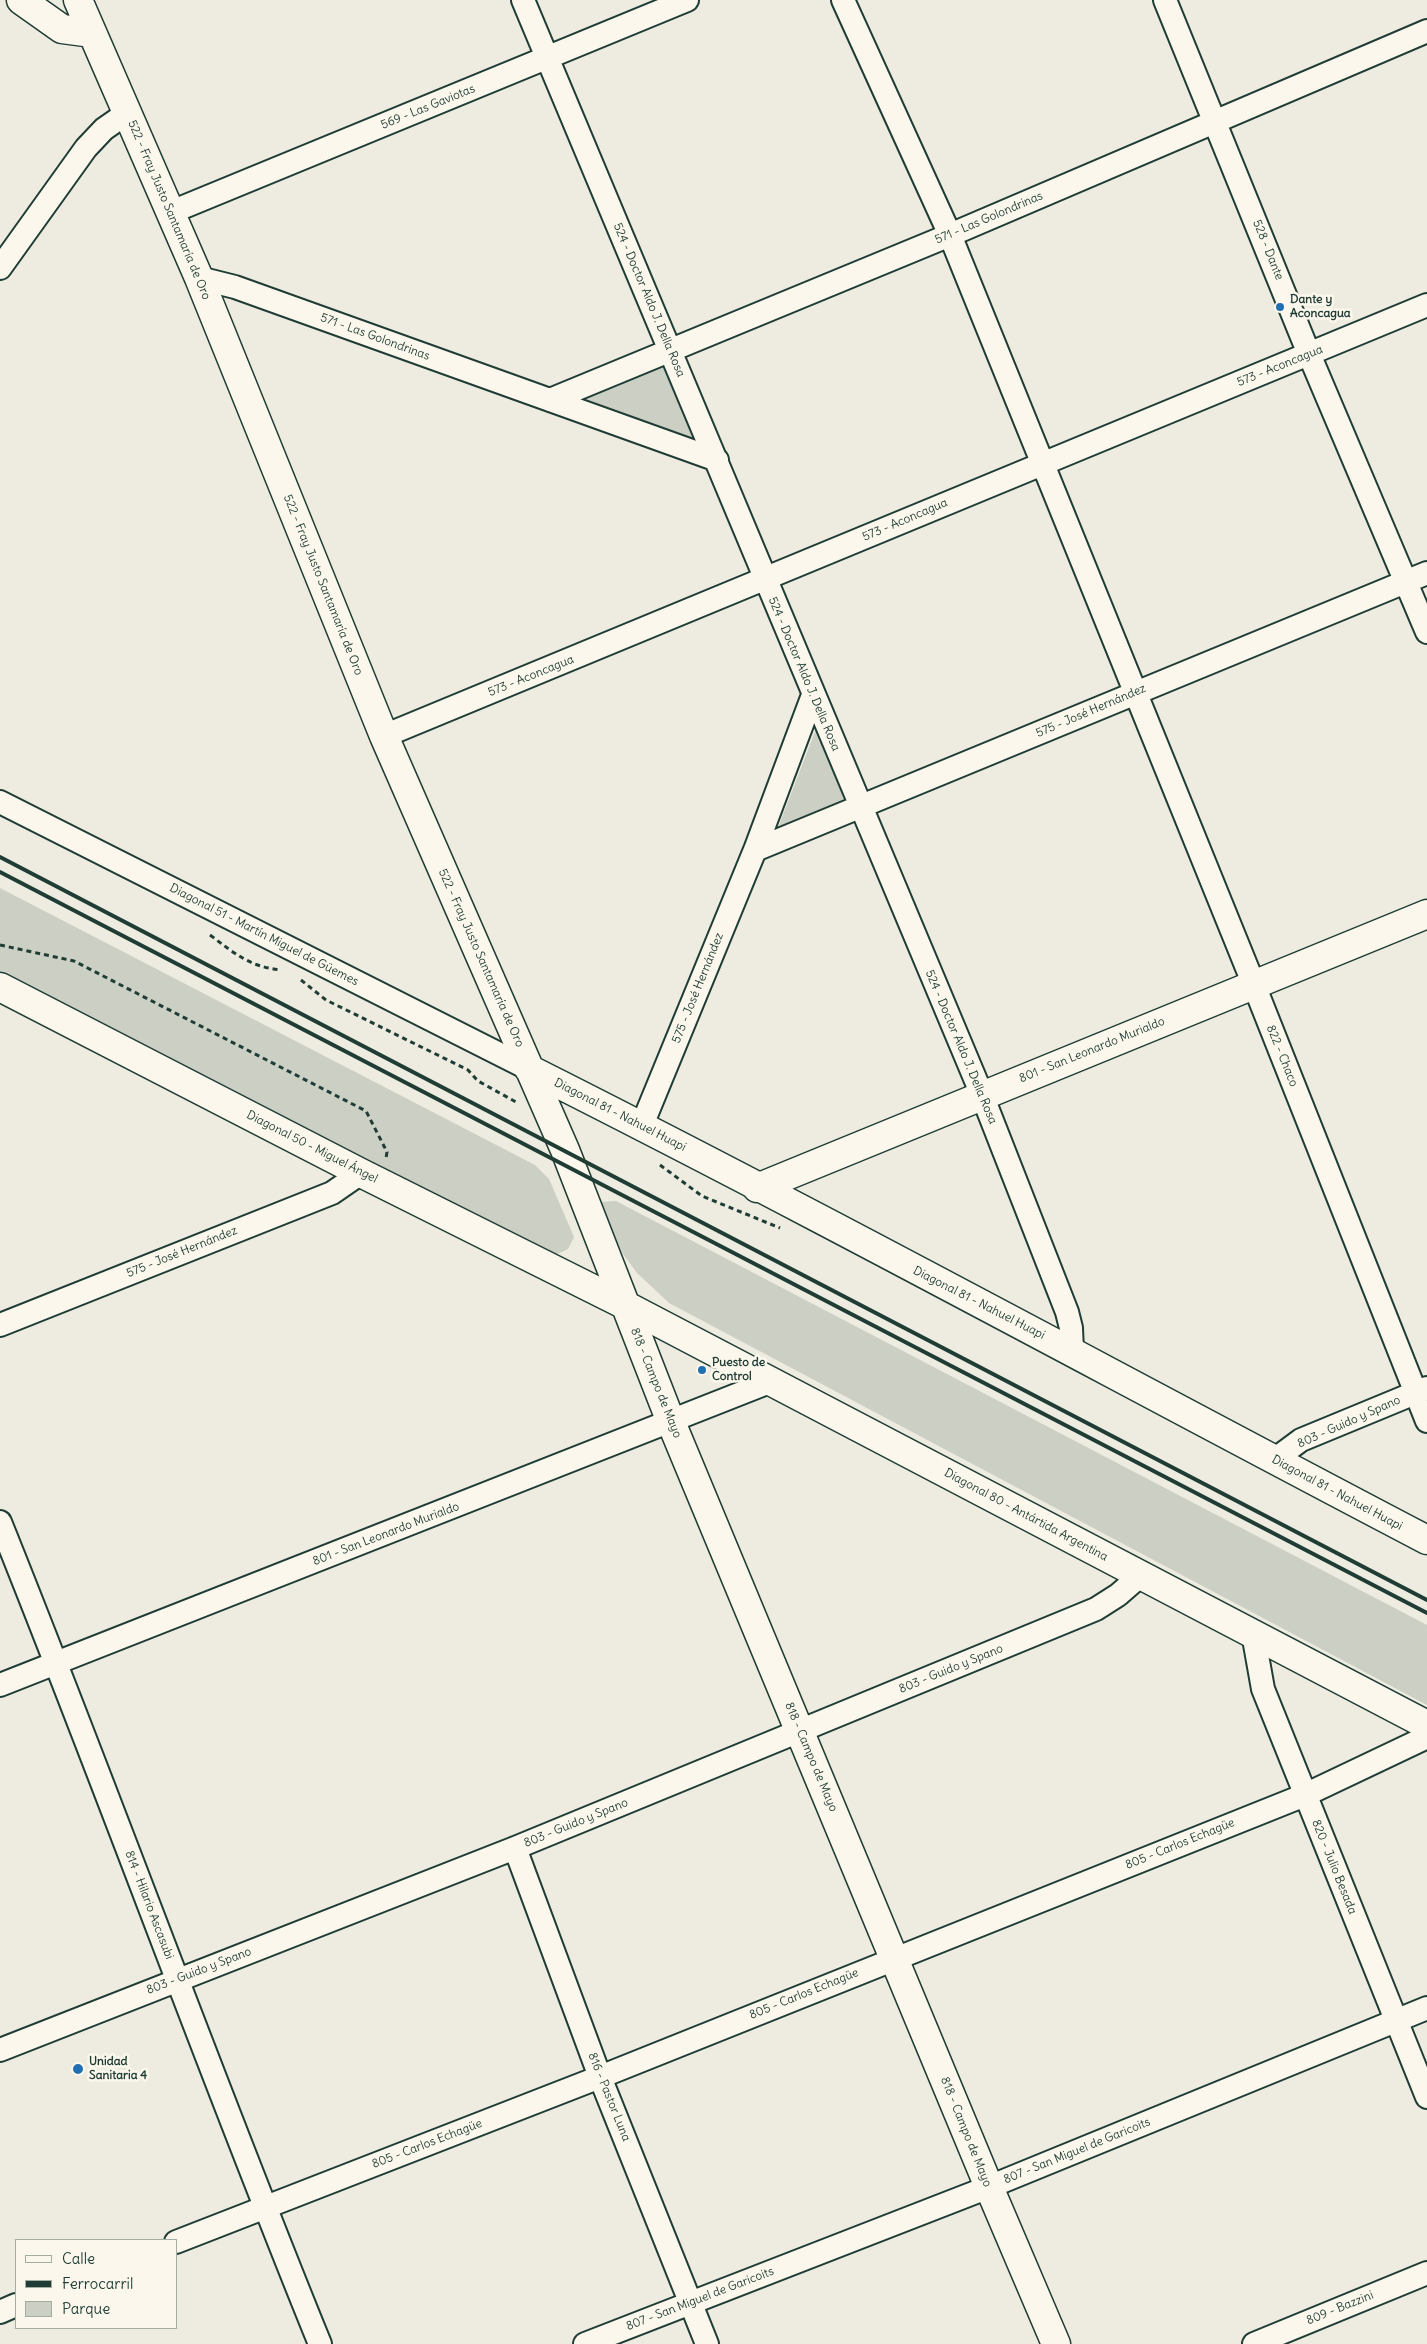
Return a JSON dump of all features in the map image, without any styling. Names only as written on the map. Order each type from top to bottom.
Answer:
[{"type":"street","points":[[21,0],[62,28],[92,34]]},
{"type":"street","name":"522 - Fray Justo Santamaría de Oro","points":[[78,0],[169,213],[199,278],[384,736],[572,1168]]},
{"type":"street","name":"524 - Doctor Aldo J. Della Rosa","points":[[523,0],[982,1095],[1067,1312],[1071,1328],[1072,1351]]},
{"type":"street","name":"569 - Las Gaviotas","points":[[169,213],[686,0]]},
{"type":"street","name":"822 - Chaco","points":[[844,0],[950,235],[1254,985],[1422,1390],[1427,1421]]},
{"type":"street","name":"528 - Dante","points":[[1165,0],[1216,121],[1309,354],[1427,632]]},
{"type":"street","name":"571 - Las Golondrinas","points":[[550,400],[950,235],[1427,31]]},
{"type":"street","points":[[0,268],[86,148],[104,129],[127,113]]},
{"type":"street","name":"571 - Las Golondrinas","points":[[199,278],[235,287],[716,460]]},
{"type":"street","name":"573 - Aconcagua","points":[[384,736],[1427,305]]},
{"type":"street","name":"575 - José Hernández","points":[[755,850],[1427,573]]},
{"type":"street","name":"575 - José Hernández","points":[[642,1125],[755,850],[813,695]]},
{"type":"street","name":"Diagonal 51 - Martín Miguel de Güemes","points":[[0,802],[529,1069]]},
{"type":"street","name":"801 - San Leonardo Murialdo","points":[[757,1188],[1427,914]]},
{"type":"street","name":"Diagonal 50 - Miguel Ángel","points":[[0,987],[361,1173],[625,1305]]},
{"type":"street","name":"Diagonal 81 - Nahuel Huapi","points":[[529,1069],[642,1125],[757,1188],[1072,1351],[1427,1540]]},
{"type":"street","name":"818 - Campo de Mayo","points":[[572,1168],[671,1422],[1056,2344]]},
{"type":"street","name":"575 - José Hernández","points":[[0,1325],[332,1193],[361,1173]]},
{"type":"street","name":"Diagonal 80 - Antártida Argentina","points":[[625,1305],[1427,1725]]},
{"type":"street","name":"801 - San Leonardo Murialdo","points":[[0,1685],[772,1381]]},
{"type":"street","name":"803 - Guido y Spano","points":[[1274,1460],[1301,1440],[1422,1390]]},
{"type":"street","name":"814 - Hilario Ascasubi","points":[[0,1522],[57,1663],[264,2208],[320,2344]]},
{"type":"street","name":"803 - Guido y Spano","points":[[0,2050],[515,1848],[1096,1609],[1118,1595],[1141,1575]]},
{"type":"street","name":"820 - Julio Besada","points":[[1253,1634],[1263,1689],[1427,2097]]},
{"type":"street","name":"805 - Carlos Echagüe","points":[[178,2241],[600,2077],[895,1957],[1305,1795],[1427,1737]]},
{"type":"street","name":"816 - Pastor Luna","points":[[515,1848],[600,2077],[707,2344]]},
{"type":"street","name":"807 - San Miguel de Garicoits","points":[[585,2344],[989,2187],[1427,2008]]},
{"type":"street","name":"809 - Bazzini","points":[[1254,2344],[1427,2273]]},
{"type":"street","points":[[0,2312],[15,2306]]},
{"type":"path","points":[[207,932],[242,959],[266,969],[285,970]]},
{"type":"path","points":[[0,946],[74,961],[366,1111],[386,1152],[386,1161]]},
{"type":"path","points":[[298,977],[326,1000],[468,1070],[478,1081],[519,1103]]},
{"type":"path","points":[[656,1163],[702,1196],[782,1229]]},
{"type":"green space","points":[[669,364],[706,444],[578,396]]},
{"type":"green space","points":[[816,729],[848,801],[776,833]]},
{"type":"green space","points":[[0,888],[535,1165],[549,1179],[574,1237],[568,1249],[555,1255],[0,971]]},
{"type":"green space","points":[[616,1201],[1427,1625],[1427,1705],[669,1303],[637,1273],[623,1254],[599,1202]]},
{"type":"railway","points":[[0,857],[1427,1600]]},
{"type":"railway","points":[[0,872],[1427,1613]]},
{"type":"place","name":"Dante y Aconcagua","points":[[1280,307]]},
{"type":"place","name":"Puesto de Control","points":[[702,1370]]},
{"type":"place","name":"Unidad Sanitaria 4","points":[[78,2069]]}]
